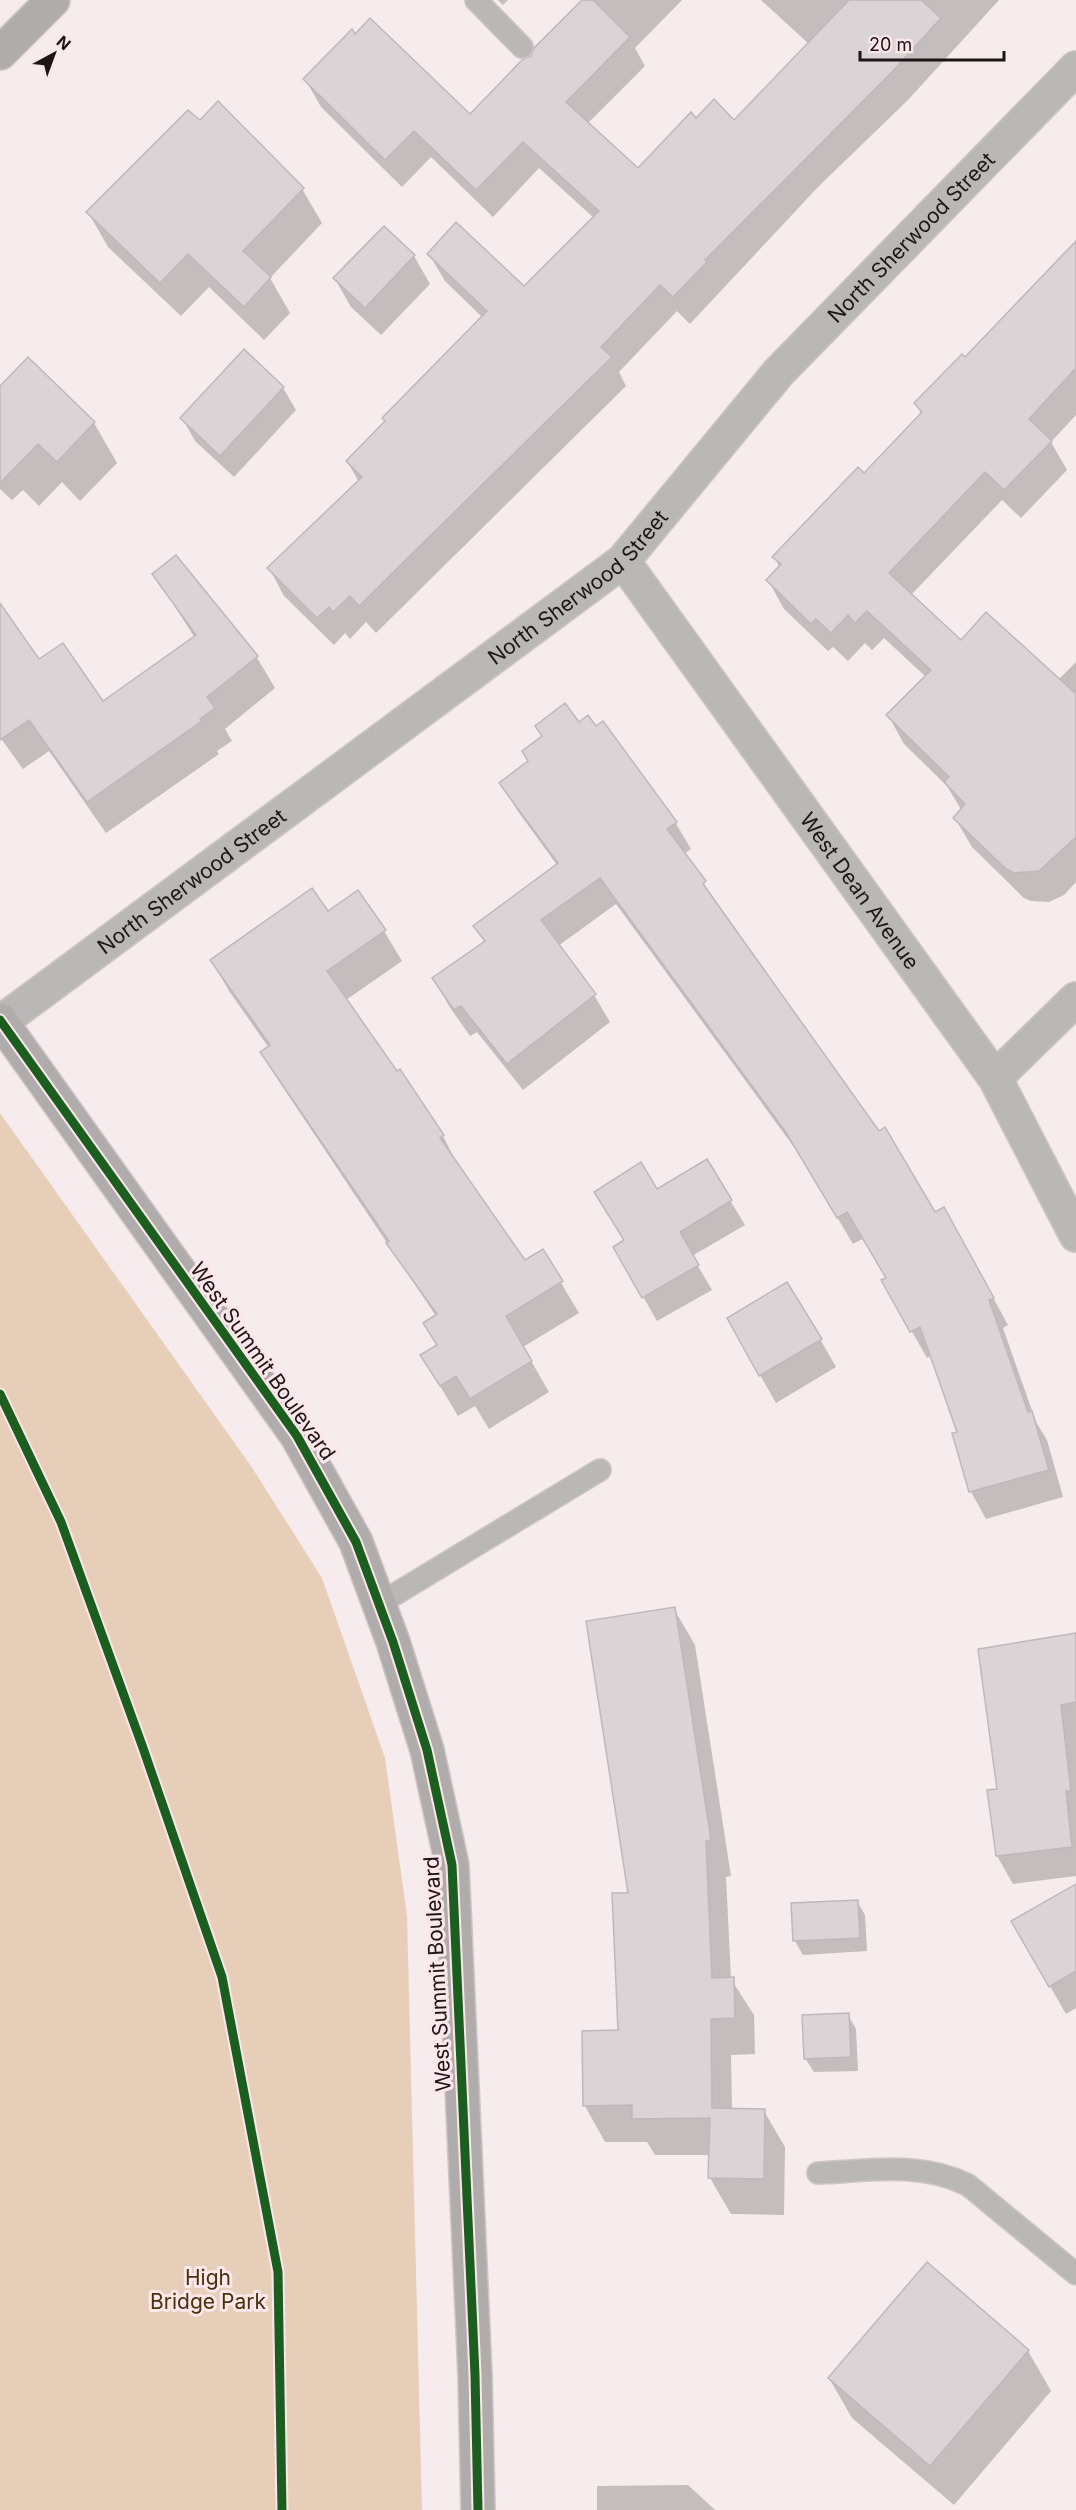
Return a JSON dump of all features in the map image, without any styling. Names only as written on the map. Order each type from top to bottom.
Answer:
[{"type":"street","points":[[0,53],[53,0]]},
{"type":"street","name":"North Sherwood Street","points":[[1,1021],[623,561],[778,373],[1076,68]]},
{"type":"street","name":"West Dean Avenue","points":[[623,561],[995,1078],[1076,1234]]},
{"type":"street","points":[[995,1078],[1076,999]]},
{"type":"street","name":"West Summit Boulevard","points":[[1,1021],[297,1436],[356,1542],[427,1750],[452,1865],[475,2375],[478,2510]]},
{"type":"lane","points":[[476,0],[522,47]]},
{"type":"lane","points":[[379,1604],[600,1470]]},
{"type":"lane","points":[[818,2173],[920,2169],[953,2178],[968,2185],[1076,2274]]},
{"type":"green space","name":"High Bridge Park","points":[[0,1113],[251,1466],[322,1578],[385,1758],[407,1916],[422,2510],[0,2510]]},
{"type":"building","points":[[582,0],[593,0],[630,37],[566,102],[638,168],[691,112],[696,118],[714,99],[734,120],[849,0],[921,0],[941,18],[892,72],[705,260],[707,262],[673,297],[660,285],[601,347],[612,357],[359,606],[350,596],[333,612],[329,607],[317,618],[267,568],[362,477],[346,461],[385,421],[382,418],[487,311],[427,254],[456,222],[524,286],[599,211],[523,142],[476,190],[414,131],[385,160],[303,79],[352,29],[355,34],[370,18],[470,114],[523,59],[531,56],[534,48]]},
{"type":"building","points":[[218,101],[304,188],[243,251],[271,277],[244,307],[188,254],[160,283],[86,212],[188,110],[200,120]]},
{"type":"building","points":[[384,226],[415,255],[365,308],[333,278]]},
{"type":"building","points":[[1076,241],[1076,368],[1029,419],[1052,441],[1004,490],[985,472],[889,573],[961,640],[986,612],[1076,694],[1076,837],[1039,871],[1014,873],[1006,869],[953,818],[965,804],[944,782],[949,777],[886,715],[931,670],[867,611],[855,623],[848,615],[831,633],[816,619],[811,624],[766,580],[781,564],[772,557],[858,467],[864,473],[922,412],[914,403],[962,354],[965,357]]},
{"type":"building","points":[[244,349],[284,387],[220,456],[180,418]]},
{"type":"building","points":[[28,357],[95,422],[57,462],[38,444],[0,483],[0,386]]},
{"type":"building","points":[[176,555],[258,656],[207,697],[215,708],[200,719],[202,721],[87,802],[29,720],[0,740],[0,603],[39,659],[63,643],[103,701],[196,635],[152,574]]},
{"type":"building","points":[[565,703],[579,722],[588,715],[596,726],[603,721],[677,822],[667,829],[706,881],[703,884],[879,1131],[885,1127],[935,1212],[944,1207],[994,1298],[989,1300],[1028,1412],[1032,1411],[1049,1470],[969,1492],[952,1433],[957,1432],[920,1327],[910,1332],[881,1280],[886,1278],[847,1212],[837,1218],[785,1131],[600,878],[541,920],[596,994],[507,1064],[461,1006],[454,1010],[432,978],[485,941],[473,926],[558,863],[499,783],[528,761],[522,751],[542,736],[535,726]]},
{"type":"building","points":[[312,888],[328,911],[358,890],[386,930],[327,971],[397,1071],[400,1069],[444,1135],[440,1138],[525,1260],[543,1249],[563,1281],[506,1316],[532,1361],[470,1399],[456,1376],[440,1386],[420,1355],[437,1345],[423,1323],[437,1314],[386,1243],[389,1241],[260,1052],[270,1045],[210,960]]},
{"type":"building","points":[[707,1159],[732,1200],[680,1232],[699,1265],[642,1298],[613,1247],[624,1240],[594,1192],[641,1162],[657,1189]]},
{"type":"building","points":[[787,1282],[822,1339],[759,1376],[727,1318]]},
{"type":"building","points":[[675,1607],[711,1840],[706,1841],[712,1978],[734,1977],[735,2018],[711,2019],[712,2108],[765,2109],[764,2179],[708,2178],[710,2118],[632,2119],[632,2105],[583,2106],[582,2031],[618,2030],[612,1893],[628,1893],[586,1621]]},
{"type":"building","points":[[1076,1633],[1076,1702],[1061,1705],[1071,1791],[1066,1791],[1072,1847],[996,1856],[987,1790],[997,1789],[978,1649]]},
{"type":"building","points":[[1076,1884],[1076,1971],[1049,1987],[1011,1921]]},
{"type":"building","points":[[858,1900],[860,1938],[793,1941],[791,1903]]},
{"type":"building","points":[[849,2013],[851,2057],[804,2059],[802,2015]]},
{"type":"building","points":[[927,2262],[1029,2350],[930,2466],[828,2378]]},
{"type":"cycle path","points":[[0,1020],[297,1436],[356,1542],[393,1642],[427,1750],[452,1865],[475,2375],[478,2510]]},
{"type":"cycle path","points":[[0,1394],[61,1522],[143,1748],[222,1977],[278,2272],[282,2510]]}]
